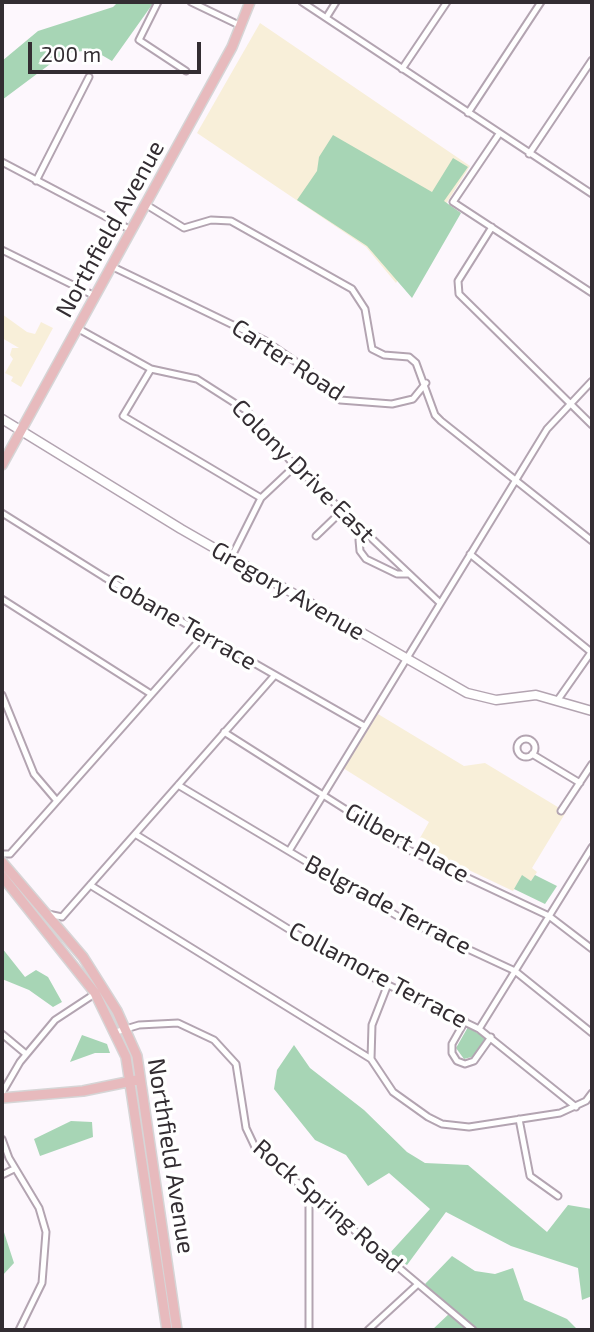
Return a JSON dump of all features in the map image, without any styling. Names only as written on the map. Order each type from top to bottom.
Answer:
[{"type":"main road","name":"Northfield Avenue","points":[[2,465],[242,26],[249,6],[258,2]]},
{"type":"main road","name":"Gregory Avenue","points":[[2,419],[230,558],[467,692],[496,700],[536,695],[592,711]]},
{"type":"main road","name":"Northfield Avenue","points":[[2,861],[45,913],[51,928]]},
{"type":"main road","name":"Northfield Avenue","points":[[2,876],[51,928],[126,1027],[177,1330]]},
{"type":"main road","name":"Northfield Avenue","points":[[99,991],[137,1080],[167,1330]]},
{"type":"main road","points":[[2,1096],[50,1095],[137,1080]]},
{"type":"street","points":[[158,2],[139,40],[186,71]]},
{"type":"street","points":[[191,2],[242,26]]},
{"type":"street","points":[[302,2],[589,192],[592,181]]},
{"type":"street","points":[[326,18],[336,2]]},
{"type":"street","points":[[402,69],[447,2]]},
{"type":"street","points":[[468,113],[541,2]]},
{"type":"street","points":[[529,154],[592,60]]},
{"type":"street","points":[[36,181],[89,77]]},
{"type":"street","points":[[499,134],[453,202],[592,293]]},
{"type":"street","points":[[2,162],[131,229]]},
{"type":"street","points":[[145,204],[184,228],[211,220],[231,221],[345,284],[362,300],[372,349],[376,353],[409,357],[416,362],[426,383],[435,415],[592,541]]},
{"type":"street","points":[[492,228],[461,274],[458,294],[592,425]]},
{"type":"street","points":[[2,250],[95,296]]},
{"type":"street","name":"Carter Road","points":[[111,266],[264,340],[312,373],[340,400],[392,404],[413,399],[426,383]]},
{"type":"street","name":"Colony Drive East","points":[[77,328],[151,369],[197,379],[223,393],[247,411],[295,466],[439,602]]},
{"type":"street","points":[[151,369],[123,416],[261,498]]},
{"type":"street","points":[[289,852],[439,602],[547,429],[592,381]]},
{"type":"street","points":[[230,558],[261,498],[295,466]]},
{"type":"street","points":[[316,536],[343,510]]},
{"type":"street","name":"Cobane Terrace","points":[[2,513],[104,577],[364,726]]},
{"type":"street","points":[[364,532],[359,540],[360,551],[366,559],[397,574],[409,574]]},
{"type":"street","points":[[470,554],[592,652],[557,701]]},
{"type":"street","points":[[2,599],[151,694]]},
{"type":"street","points":[[2,861],[204,635]]},
{"type":"street","points":[[45,913],[62,917],[275,675]]},
{"type":"street","points":[[2,695],[34,774],[57,801]]},
{"type":"street","name":"Gilbert Place","points":[[224,732],[434,864],[549,916],[592,949]]},
{"type":"street","points":[[532,754],[580,783]]},
{"type":"street","points":[[561,811],[592,764]]},
{"type":"street","name":"Belgrade Terrace","points":[[178,785],[399,917],[515,971],[592,1032]]},
{"type":"street","name":"Collamore Terrace","points":[[135,834],[345,964],[479,1029],[576,1107]]},
{"type":"street","points":[[479,1029],[592,846]]},
{"type":"street","points":[[585,859],[592,865]]},
{"type":"street","points":[[90,885],[371,1059],[393,1092],[442,1124],[469,1127],[519,1119],[576,1107],[592,1093]]},
{"type":"street","points":[[371,1059],[372,1025],[388,984]]},
{"type":"street","points":[[2,1096],[26,1054],[59,1016],[99,991]]},
{"type":"street","points":[[466,1021],[452,1044],[452,1053],[457,1061],[465,1064],[474,1061],[491,1037]]},
{"type":"street","name":"Rock Spring Road","points":[[116,1032],[126,1027],[178,1023],[214,1040],[236,1064],[249,1139],[309,1194],[472,1330]]},
{"type":"street","points":[[2,1034],[26,1054]]},
{"type":"street","points":[[519,1119],[530,1176],[558,1196]]},
{"type":"street","points":[[2,1139],[14,1169],[39,1208],[47,1245],[42,1283],[19,1330]]},
{"type":"street","points":[[2,1175],[14,1169]]},
{"type":"street","points":[[309,1194],[309,1330]]},
{"type":"street","points":[[368,1330],[418,1284]]},
{"type":"shaded area","points":[[260,23],[470,166],[396,283],[366,247],[197,133]]},
{"type":"shaded area","points":[[2,314],[27,332],[35,334],[41,322],[53,328],[21,387],[11,381],[13,377],[5,373],[13,359],[10,355],[12,348],[19,348],[2,338]]},
{"type":"shaded area","points":[[378,714],[464,766],[485,763],[566,812],[532,868],[537,872],[531,881],[522,876],[513,891],[416,845],[429,822],[343,768]]},
{"type":"green space","points":[[118,2],[154,2],[112,61],[93,50],[65,53],[2,100],[2,61],[38,31],[113,7]]},
{"type":"green space","points":[[333,135],[432,192],[453,158],[468,167],[444,201],[461,213],[412,298],[367,246],[297,200],[317,171],[319,157]]},
{"type":"green space","points":[[522,875],[531,881],[535,875],[557,886],[545,904],[514,889]]},
{"type":"green space","points":[[2,948],[25,977],[36,970],[48,977],[62,1002],[53,1007],[29,990],[2,979]]},
{"type":"green space","points":[[468,1027],[485,1038],[475,1056],[464,1059],[456,1048]]},
{"type":"green space","points":[[82,1035],[107,1044],[110,1053],[95,1053],[70,1062]]},
{"type":"green space","points":[[294,1045],[310,1068],[364,1110],[407,1152],[425,1163],[468,1165],[547,1232],[568,1205],[592,1209],[592,1296],[582,1300],[578,1268],[511,1246],[446,1212],[407,1265],[389,1254],[430,1209],[389,1173],[368,1186],[346,1155],[315,1140],[274,1089],[277,1070]]},
{"type":"green space","points":[[71,1121],[92,1122],[93,1137],[40,1156],[34,1139]]},
{"type":"green space","points":[[2,1226],[14,1263],[2,1276]]},
{"type":"green space","points":[[452,1256],[475,1271],[495,1274],[513,1268],[524,1300],[567,1319],[578,1330],[432,1330],[452,1311],[425,1284]]}]
